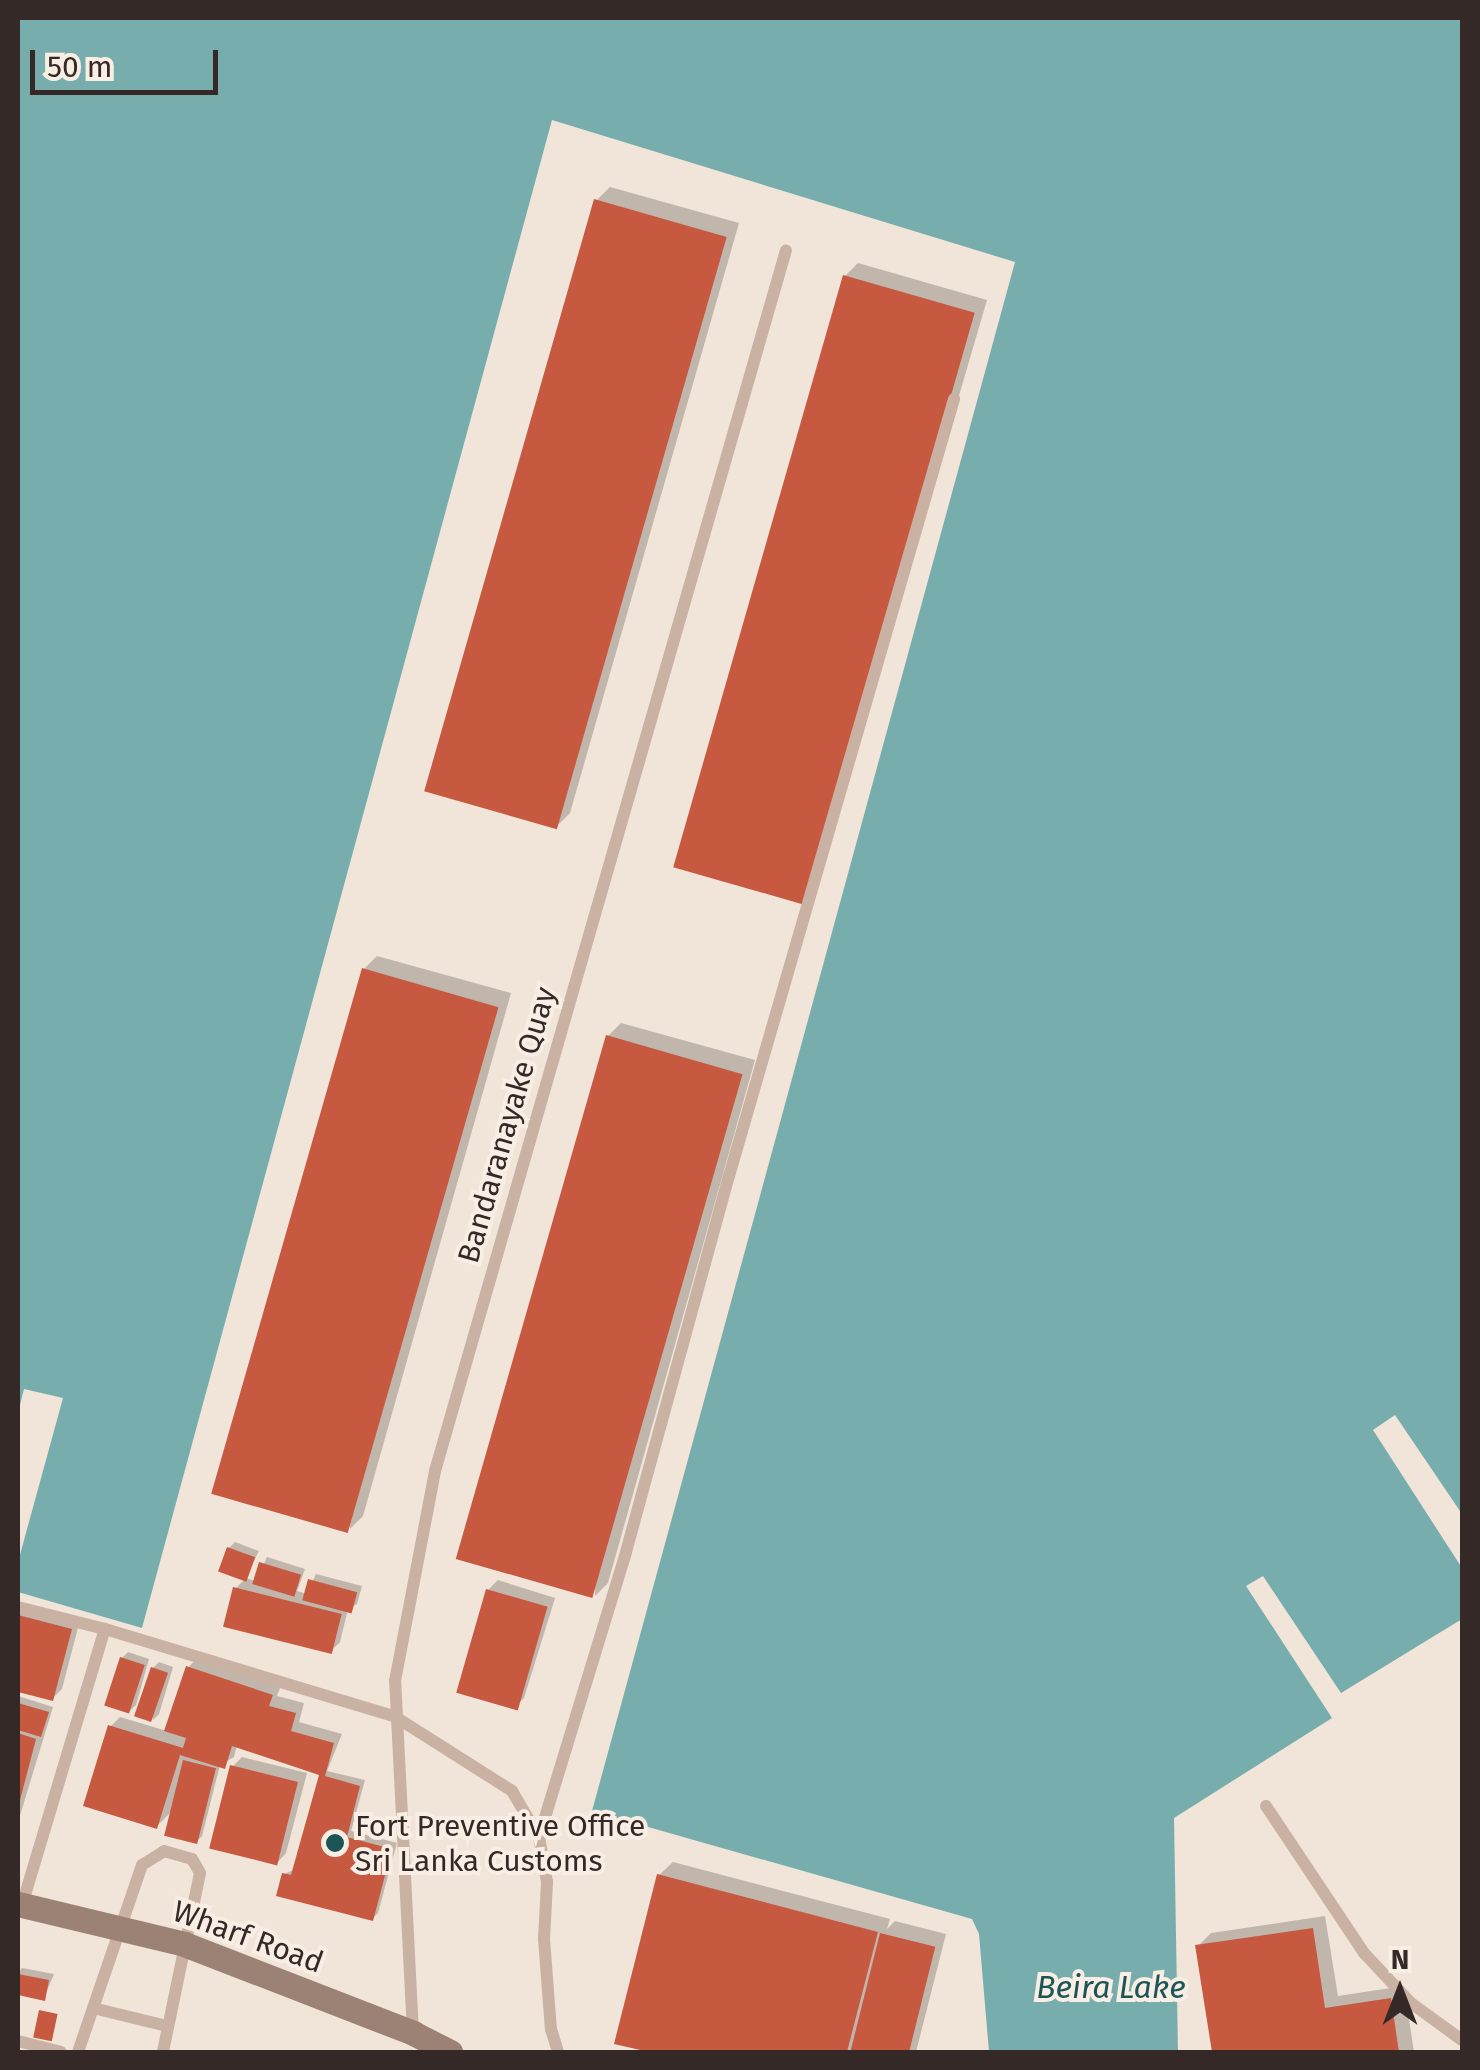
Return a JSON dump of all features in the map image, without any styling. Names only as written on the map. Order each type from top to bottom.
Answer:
[{"type":"main road","name":"Wharf Road","points":[[20,1904],[184,1944],[412,2033],[442,2050]]},
{"type":"lane","name":"Bandaranayake Quay","points":[[412,2033],[395,1681],[435,1471],[786,250]]},
{"type":"lane","points":[[539,1837],[626,1552],[728,1176],[954,399]]},
{"type":"lane","points":[[18,1607],[105,1629],[394,1716],[512,1790],[539,1837],[547,1882],[544,1939],[551,2028],[558,2052]]},
{"type":"lane","points":[[20,1904],[105,1629]]},
{"type":"lane","points":[[1266,1806],[1364,1953],[1412,2003],[1462,2040]]},
{"type":"lane","points":[[78,2052],[142,1865],[164,1851],[192,1859],[200,1873],[163,2052]]},
{"type":"lane","points":[[93,2008],[167,2026]]},
{"type":"lane","points":[[18,2041],[61,2052]]},
{"type":"water","name":"Beira Lake","points":[[18,18],[1462,18],[1462,1514],[1395,1415],[1373,1430],[1462,1568],[1462,1619],[1341,1693],[1263,1576],[1246,1586],[1332,1718],[1174,1818],[1178,2052],[989,2052],[979,1934],[972,1919],[592,1811],[1015,262],[552,120],[142,1628],[18,1592],[18,1562],[63,1398],[24,1389],[18,1413]]},
{"type":"building","points":[[594,199],[727,237],[557,829],[424,791]]},
{"type":"building","points":[[843,275],[975,313],[805,905],[673,867]]},
{"type":"building","points":[[362,968],[498,1007],[348,1533],[211,1494]]},
{"type":"building","points":[[606,1035],[742,1074],[592,1598],[456,1559]]},
{"type":"building","points":[[227,1547],[255,1557],[246,1582],[218,1571]]},
{"type":"building","points":[[259,1562],[301,1575],[294,1597],[252,1584]]},
{"type":"building","points":[[308,1579],[357,1592],[352,1613],[302,1600]]},
{"type":"building","points":[[233,1587],[342,1614],[332,1654],[223,1627]]},
{"type":"building","points":[[486,1589],[548,1607],[518,1710],[456,1693]]},
{"type":"building","points":[[18,1615],[72,1629],[53,1701],[18,1692]]},
{"type":"building","points":[[120,1657],[145,1665],[129,1714],[104,1706]]},
{"type":"building","points":[[186,1666],[273,1695],[269,1706],[296,1713],[291,1731],[334,1743],[325,1776],[360,1786],[347,1837],[392,1849],[373,1921],[276,1896],[282,1873],[291,1875],[319,1775],[232,1746],[225,1769],[180,1755],[157,1829],[83,1806],[108,1725],[183,1748],[186,1738],[164,1731]]},
{"type":"building","points":[[151,1667],[168,1673],[151,1722],[134,1716]]},
{"type":"building","points":[[18,1703],[49,1712],[41,1737],[18,1730]]},
{"type":"building","points":[[18,1733],[36,1739],[19,1804],[18,1803]]},
{"type":"building","points":[[183,1760],[216,1768],[197,1844],[164,1836]]},
{"type":"building","points":[[230,1765],[298,1782],[277,1865],[209,1848]]},
{"type":"building","points":[[657,1874],[878,1932],[847,2052],[649,2052],[614,2044]]},
{"type":"building","points":[[1313,1928],[1325,2008],[1391,1998],[1399,2052],[1212,2052],[1195,1945]]},
{"type":"building","points":[[880,1933],[935,1947],[909,2052],[850,2052]]},
{"type":"building","points":[[18,1974],[49,1980],[45,2001],[18,1995]]},
{"type":"building","points":[[39,2010],[58,2014],[52,2041],[33,2037]]},
{"type":"place","name":"Fort Preventive Office Sri Lanka Customs","points":[[335,1843]]}]
